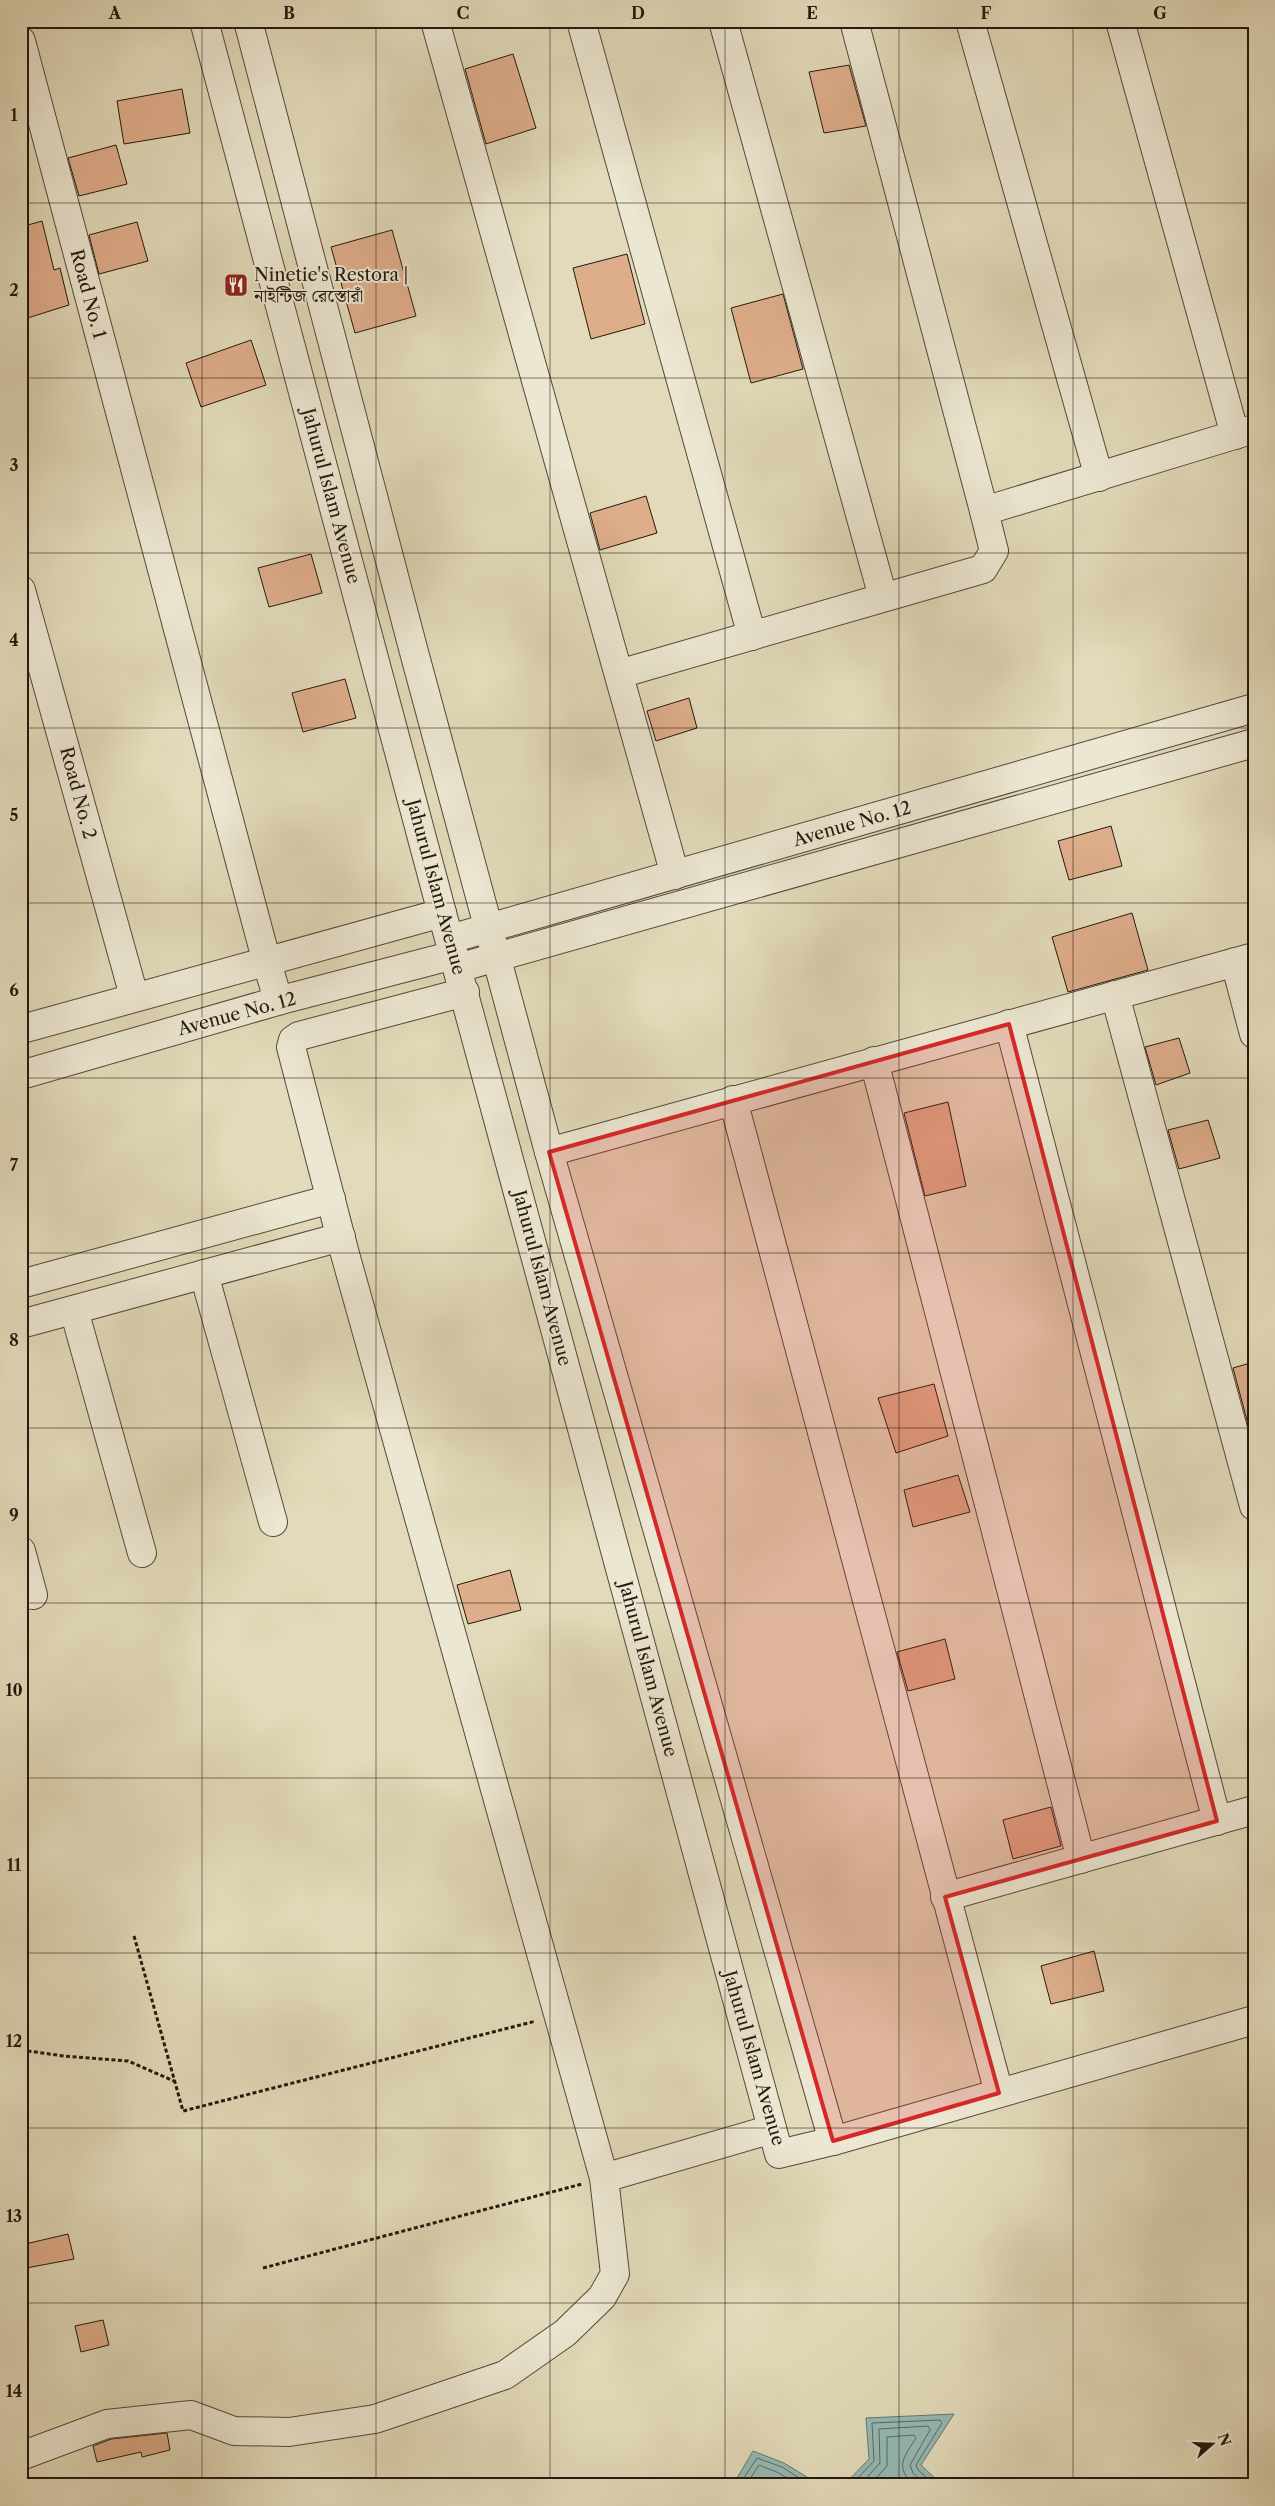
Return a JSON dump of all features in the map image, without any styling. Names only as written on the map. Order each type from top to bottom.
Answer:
[{"type":"street","name":"Jahurul Islam Avenue","points":[[204,21],[442,913],[779,2154],[833,2141]]},
{"type":"street","points":[[248,21],[548,1152],[833,2141],[1254,2020]]},
{"type":"street","points":[[435,21],[676,875]]},
{"type":"street","points":[[581,21],[752,636]]},
{"type":"street","points":[[723,21],[883,597]]},
{"type":"street","points":[[619,674],[983,569],[994,551],[854,21]]},
{"type":"street","points":[[970,21],[1099,477]]},
{"type":"street","points":[[984,512],[1245,432],[1120,21]]},
{"type":"street","name":"Road No. 1","points":[[21,41],[266,960],[276,993],[281,1000]]},
{"type":"street","name":"Road No. 2","points":[[21,590],[134,996]]},
{"type":"street","name":"Avenue No. 12","points":[[456,963],[488,929],[1254,708]]},
{"type":"street","name":"Avenue No. 12","points":[[21,1074],[281,1000],[496,956],[1254,744]]},
{"type":"street","points":[[22,1029],[134,996],[442,913]]},
{"type":"street","points":[[548,1152],[1244,959],[1254,1034]]},
{"type":"street","points":[[21,2456],[107,2424],[150,2422],[191,2415],[234,2431],[280,2432],[375,2419],[504,2375],[565,2333],[602,2297],[615,2274],[604,2178],[341,1237],[291,1047],[293,1040],[299,1036],[456,963]]},
{"type":"street","points":[[1115,995],[1254,1506]]},
{"type":"street","points":[[1009,1024],[1217,1820]]},
{"type":"street","points":[[874,1061],[1080,1859]]},
{"type":"street","points":[[733,1100],[999,2093]]},
{"type":"street","points":[[21,1284],[331,1199]]},
{"type":"street","points":[[21,1324],[341,1237]]},
{"type":"street","points":[[204,1274],[272,1522]]},
{"type":"street","points":[[74,1310],[142,1553]]},
{"type":"street","points":[[21,1551],[33,1595]]},
{"type":"street","points":[[945,1897],[1254,1810]]},
{"type":"street","points":[[604,2178],[772,2129]]},
{"type":"path","points":[[134,1936],[183,2111],[559,2015]]},
{"type":"path","points":[[21,2050],[64,2056],[128,2061],[174,2081]]},
{"type":"path","points":[[263,2268],[604,2178]]},
{"type":"highlighted area","points":[[1009,1024],[1217,1821],[945,1897],[999,2093],[833,2141],[549,1152]]},
{"type":"water","points":[[954,2414],[921,2465],[942,2485],[844,2485],[869,2459],[866,2418]]},
{"type":"water","points":[[753,2451],[784,2463],[820,2485],[733,2485]]},
{"type":"building","points":[[513,54],[536,128],[486,144],[465,69]]},
{"type":"building","points":[[849,65],[866,126],[824,133],[809,72]]},
{"type":"building","points":[[182,89],[190,133],[124,144],[117,101]]},
{"type":"building","points":[[116,145],[127,184],[79,196],[68,158]]},
{"type":"building","points":[[42,221],[54,270],[60,268],[69,305],[21,320],[21,227]]},
{"type":"building","points":[[137,222],[148,261],[99,274],[89,235]]},
{"type":"building","points":[[392,230],[416,316],[355,333],[331,247]]},
{"type":"building","points":[[627,254],[645,324],[591,339],[573,268]]},
{"type":"building","points":[[783,294],[803,369],[751,383],[731,308]]},
{"type":"building","points":[[251,340],[266,385],[201,407],[186,363]]},
{"type":"building","points":[[646,496],[657,533],[600,550],[590,513]]},
{"type":"building","points":[[311,554],[322,593],[269,607],[258,568]]},
{"type":"building","points":[[345,679],[356,718],[303,732],[292,693]]},
{"type":"building","points":[[689,698],[697,728],[656,741],[647,711]]},
{"type":"building","points":[[1111,826],[1122,866],[1069,880],[1058,841]]},
{"type":"building","points":[[1132,913],[1148,970],[1068,992],[1052,937]]},
{"type":"building","points":[[1179,1038],[1190,1073],[1156,1085],[1145,1047]]},
{"type":"building","points":[[948,1102],[966,1186],[925,1196],[904,1113]]},
{"type":"building","points":[[1208,1120],[1220,1158],[1179,1169],[1168,1130]]},
{"type":"building","points":[[1254,1362],[1254,1439],[1252,1439],[1233,1368]]},
{"type":"building","points":[[934,1384],[948,1436],[896,1453],[878,1398]]},
{"type":"building","points":[[958,1475],[970,1512],[913,1527],[904,1490]]},
{"type":"building","points":[[510,1570],[521,1610],[468,1624],[457,1585]]},
{"type":"building","points":[[945,1639],[955,1679],[908,1691],[897,1652]]},
{"type":"building","points":[[1051,1807],[1061,1846],[1013,1859],[1003,1820]]},
{"type":"building","points":[[1094,1951],[1104,1991],[1051,2004],[1041,1966]]},
{"type":"building","points":[[68,2234],[74,2259],[21,2269],[21,2245]]},
{"type":"building","points":[[103,2320],[109,2345],[81,2352],[75,2326]]},
{"type":"building","points":[[167,2433],[170,2450],[142,2457],[141,2452],[97,2462],[93,2446],[111,2439]]},
{"type":"place","name":"Ninetie's Restora | নাইন্টিজ রেস্তোরাঁ","points":[[236,285]]}]
